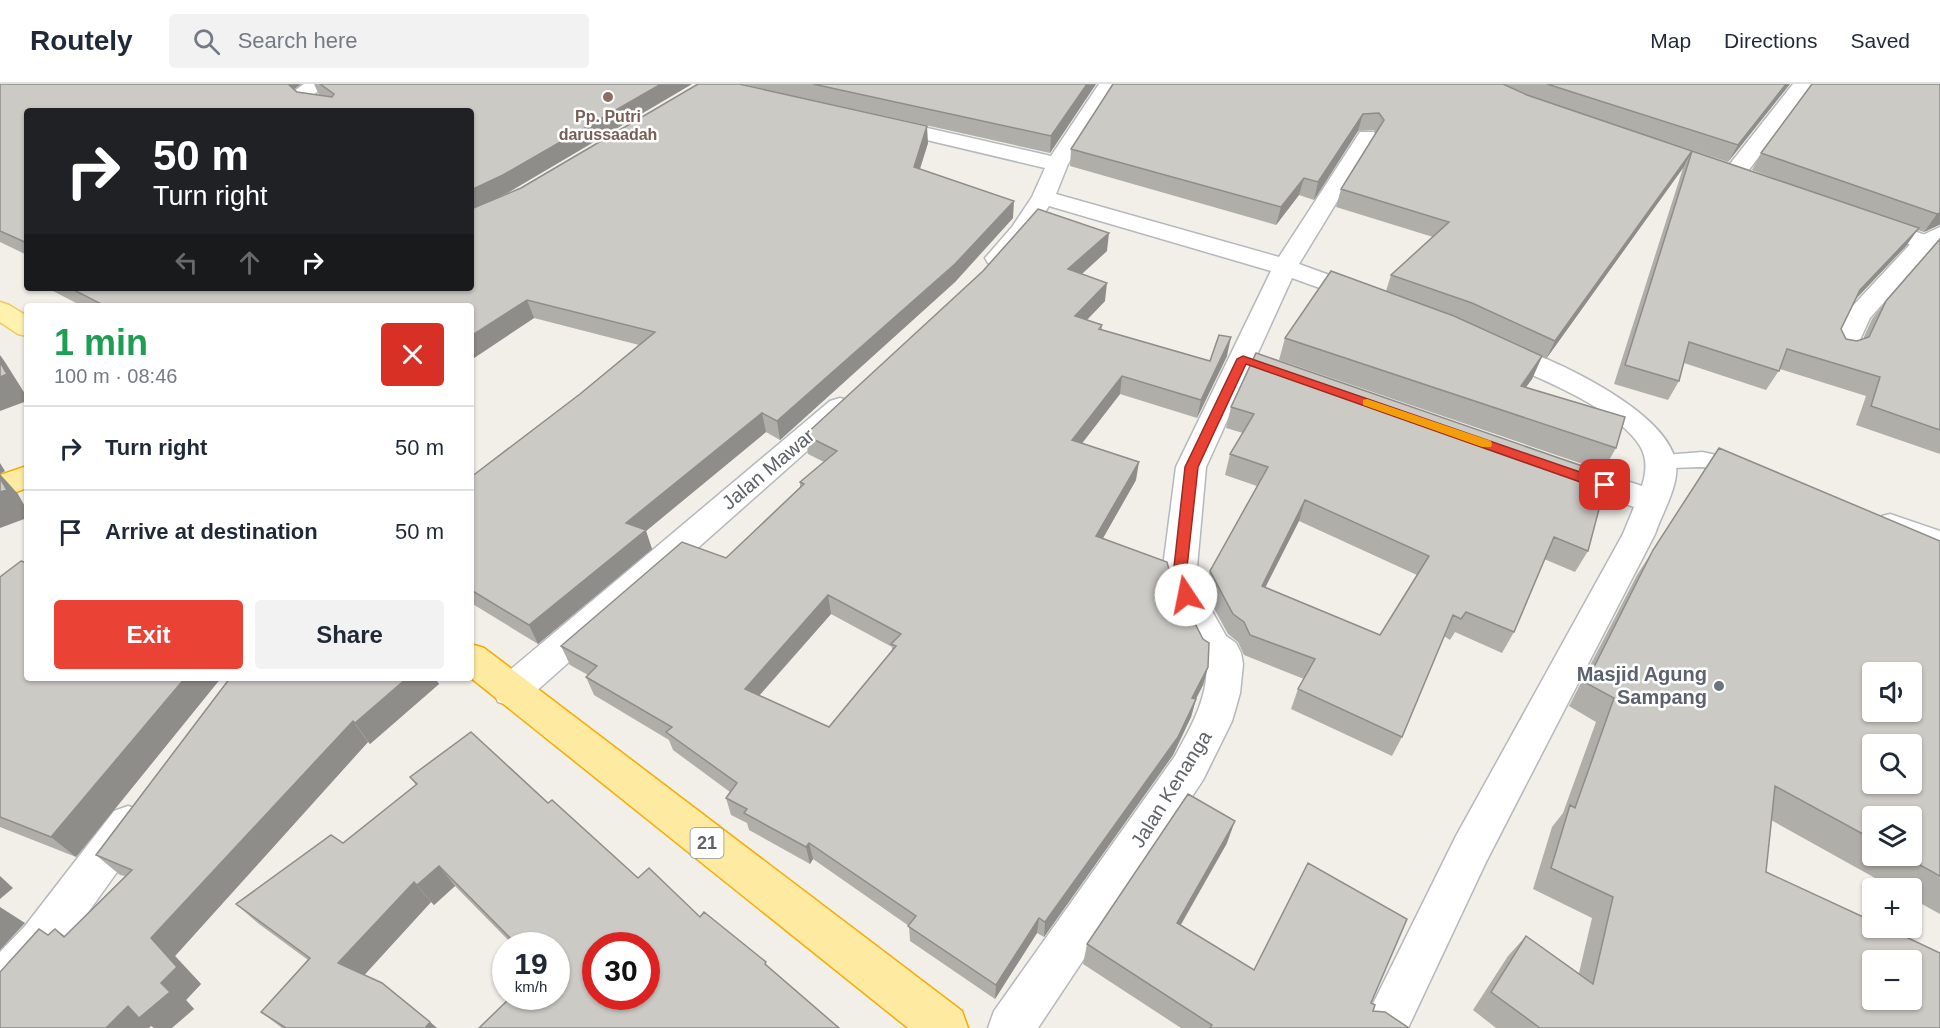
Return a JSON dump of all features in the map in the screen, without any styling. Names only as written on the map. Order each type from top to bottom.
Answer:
[{"type":"highway","points":[[0,465],[24,456]]},
{"type":"highway","points":[[0,488],[24,478]]},
{"type":"highway","name":"21","points":[[474,660],[945,1028]]},
{"type":"main road","points":[[0,310],[24,326]]},
{"type":"street","points":[[319,84],[300,94],[324,108]]},
{"type":"street","points":[[977,278],[1020,231],[1043,197],[1057,164],[1109,84]]},
{"type":"street","points":[[1734,174],[1804,84]]},
{"type":"street","points":[[861,120],[1057,164]]},
{"type":"street","points":[[1285,267],[1367,136]]},
{"type":"street","points":[[1711,166],[1756,182]]},
{"type":"street","points":[[1043,197],[1285,267],[1392,306]]},
{"type":"street","points":[[1843,349],[1858,316],[1935,242],[1846,214]]},
{"type":"street","name":"Jalan Kenanga","points":[[1011,1028],[1189,768],[1214,721],[1222,693],[1225,664],[1223,653],[1213,646],[1186,595],[1180,567],[1191,467],[1254,363],[1285,267]]},
{"type":"street","points":[[1384,1028],[1471,849],[1639,534],[1659,479],[1661,461],[1650,438],[1631,417],[1595,395],[1466,335]]},
{"type":"street","name":"Jalan Mawar","points":[[511,690],[860,388]]},
{"type":"street","points":[[1537,462],[1650,501]]},
{"type":"street","points":[[0,985],[41,941],[149,798]]},
{"type":"lane","points":[[1661,461],[1691,458],[1724,461],[1764,475]]},
{"type":"lane","points":[[1874,516],[1940,540]]},
{"type":"building","points":[[0,84],[288,84],[297,92],[332,97],[334,94],[320,84],[661,84],[503,175],[474,189],[474,108],[24,108],[24,242],[0,231]]},
{"type":"building","points":[[698,84],[739,84],[927,126],[914,167],[1014,201],[955,264],[777,421],[762,413],[626,523],[646,530],[529,625],[474,592],[474,475],[580,394],[655,332],[527,300],[474,334],[474,303],[99,303],[76,291],[474,291],[474,208],[521,188]]},
{"type":"building","points":[[813,84],[1087,84],[1051,136]]},
{"type":"building","points":[[1113,84],[1503,84],[1527,95],[1919,228],[1860,290],[1841,329],[1846,339],[1857,341],[1869,337],[1886,301],[1940,239],[1940,430],[1871,406],[1880,377],[1787,349],[1779,371],[1689,342],[1679,381],[1625,365],[1692,151],[1555,341],[1472,303],[1391,275],[1449,222],[1341,189],[1384,120],[1379,113],[1363,114],[1318,182],[1304,178],[1281,207],[1071,149]]},
{"type":"building","points":[[1547,84],[1786,84],[1738,145]]},
{"type":"building","points":[[1812,84],[1940,84],[1940,213],[1937,214],[1761,153]]},
{"type":"building","points":[[1038,209],[1109,233],[1068,269],[1107,283],[1075,316],[1102,325],[1099,329],[1210,361],[1219,335],[1231,337],[1201,400],[1122,376],[1072,440],[1139,462],[1096,536],[1167,562],[1171,577],[1203,639],[1209,643],[1208,667],[1192,698],[1196,699],[1178,737],[1045,922],[1039,918],[996,985],[908,926],[916,916],[809,843],[806,847],[744,813],[747,809],[726,798],[737,783],[666,732],[672,727],[586,677],[597,666],[561,646],[682,542],[726,558],[804,484],[800,482],[837,451],[805,435],[983,271]],"holes":[[[828,595],[901,634],[891,644],[896,646],[829,727],[745,689]]]},
{"type":"building","points":[[1331,271],[1454,316],[1542,356],[1521,386],[1625,417],[1616,448],[1285,338]]},
{"type":"building","points":[[1256,353],[1608,475],[1588,551],[1554,537],[1514,632],[1466,612],[1461,619],[1453,615],[1402,737],[1298,689],[1315,659],[1250,635],[1244,622],[1233,614],[1210,571],[1268,467],[1230,454],[1254,414],[1231,407]],"holes":[[[1305,500],[1429,556],[1380,635],[1262,586]]]},
{"type":"building","points":[[0,362],[7,374],[0,377]]},
{"type":"building","points":[[1719,448],[1940,541],[1940,876],[1922,866],[1922,806],[1862,806],[1862,834],[1775,786],[1766,872],[1862,916],[1862,938],[1908,938],[1940,953],[1940,1028],[1540,1028],[1491,992],[1526,936],[1593,984],[1613,897],[1551,868],[1570,805],[1575,808],[1614,698],[1586,683],[1653,550]]},
{"type":"building","points":[[0,478],[7,490],[0,492]]},
{"type":"building","points":[[21,561],[24,562],[24,681],[182,681],[51,837],[0,817],[0,577]]},
{"type":"building","points":[[228,681],[404,681],[355,723],[353,721],[151,938],[177,967],[161,983],[170,992],[139,1018],[128,1006],[106,1028],[0,1028],[0,972],[39,929],[48,935],[55,929],[64,937],[132,870],[96,855]]},
{"type":"building","points":[[471,732],[548,803],[552,800],[638,878],[649,868],[700,917],[704,912],[766,962],[765,964],[839,1028],[479,1028],[498,1010],[570,1010],[570,932],[504,932],[439,866],[417,885],[414,882],[338,963],[382,983],[430,1022],[425,1028],[286,1028],[261,1012],[310,958],[236,904],[331,835],[343,843],[417,784],[410,777]]},
{"type":"building","points":[[1188,794],[1235,821],[1177,923],[1254,970],[1308,863],[1407,919],[1371,1003],[1375,1005],[1373,1011],[1385,1012],[1409,1028],[1210,1028],[1212,1025],[1087,944]]},
{"type":"slow traffic","points":[[1367,402],[1486,444]]},
{"type":"place","name":"Pp. Putri darussaadah","points":[[608,97]]},
{"type":"place","name":"Masjid Agung Sampang","points":[[1719,686]]},
{"type":"route","points":[[1186,595],[1180,567],[1191,467],[1243,359],[1605,485]]}]
